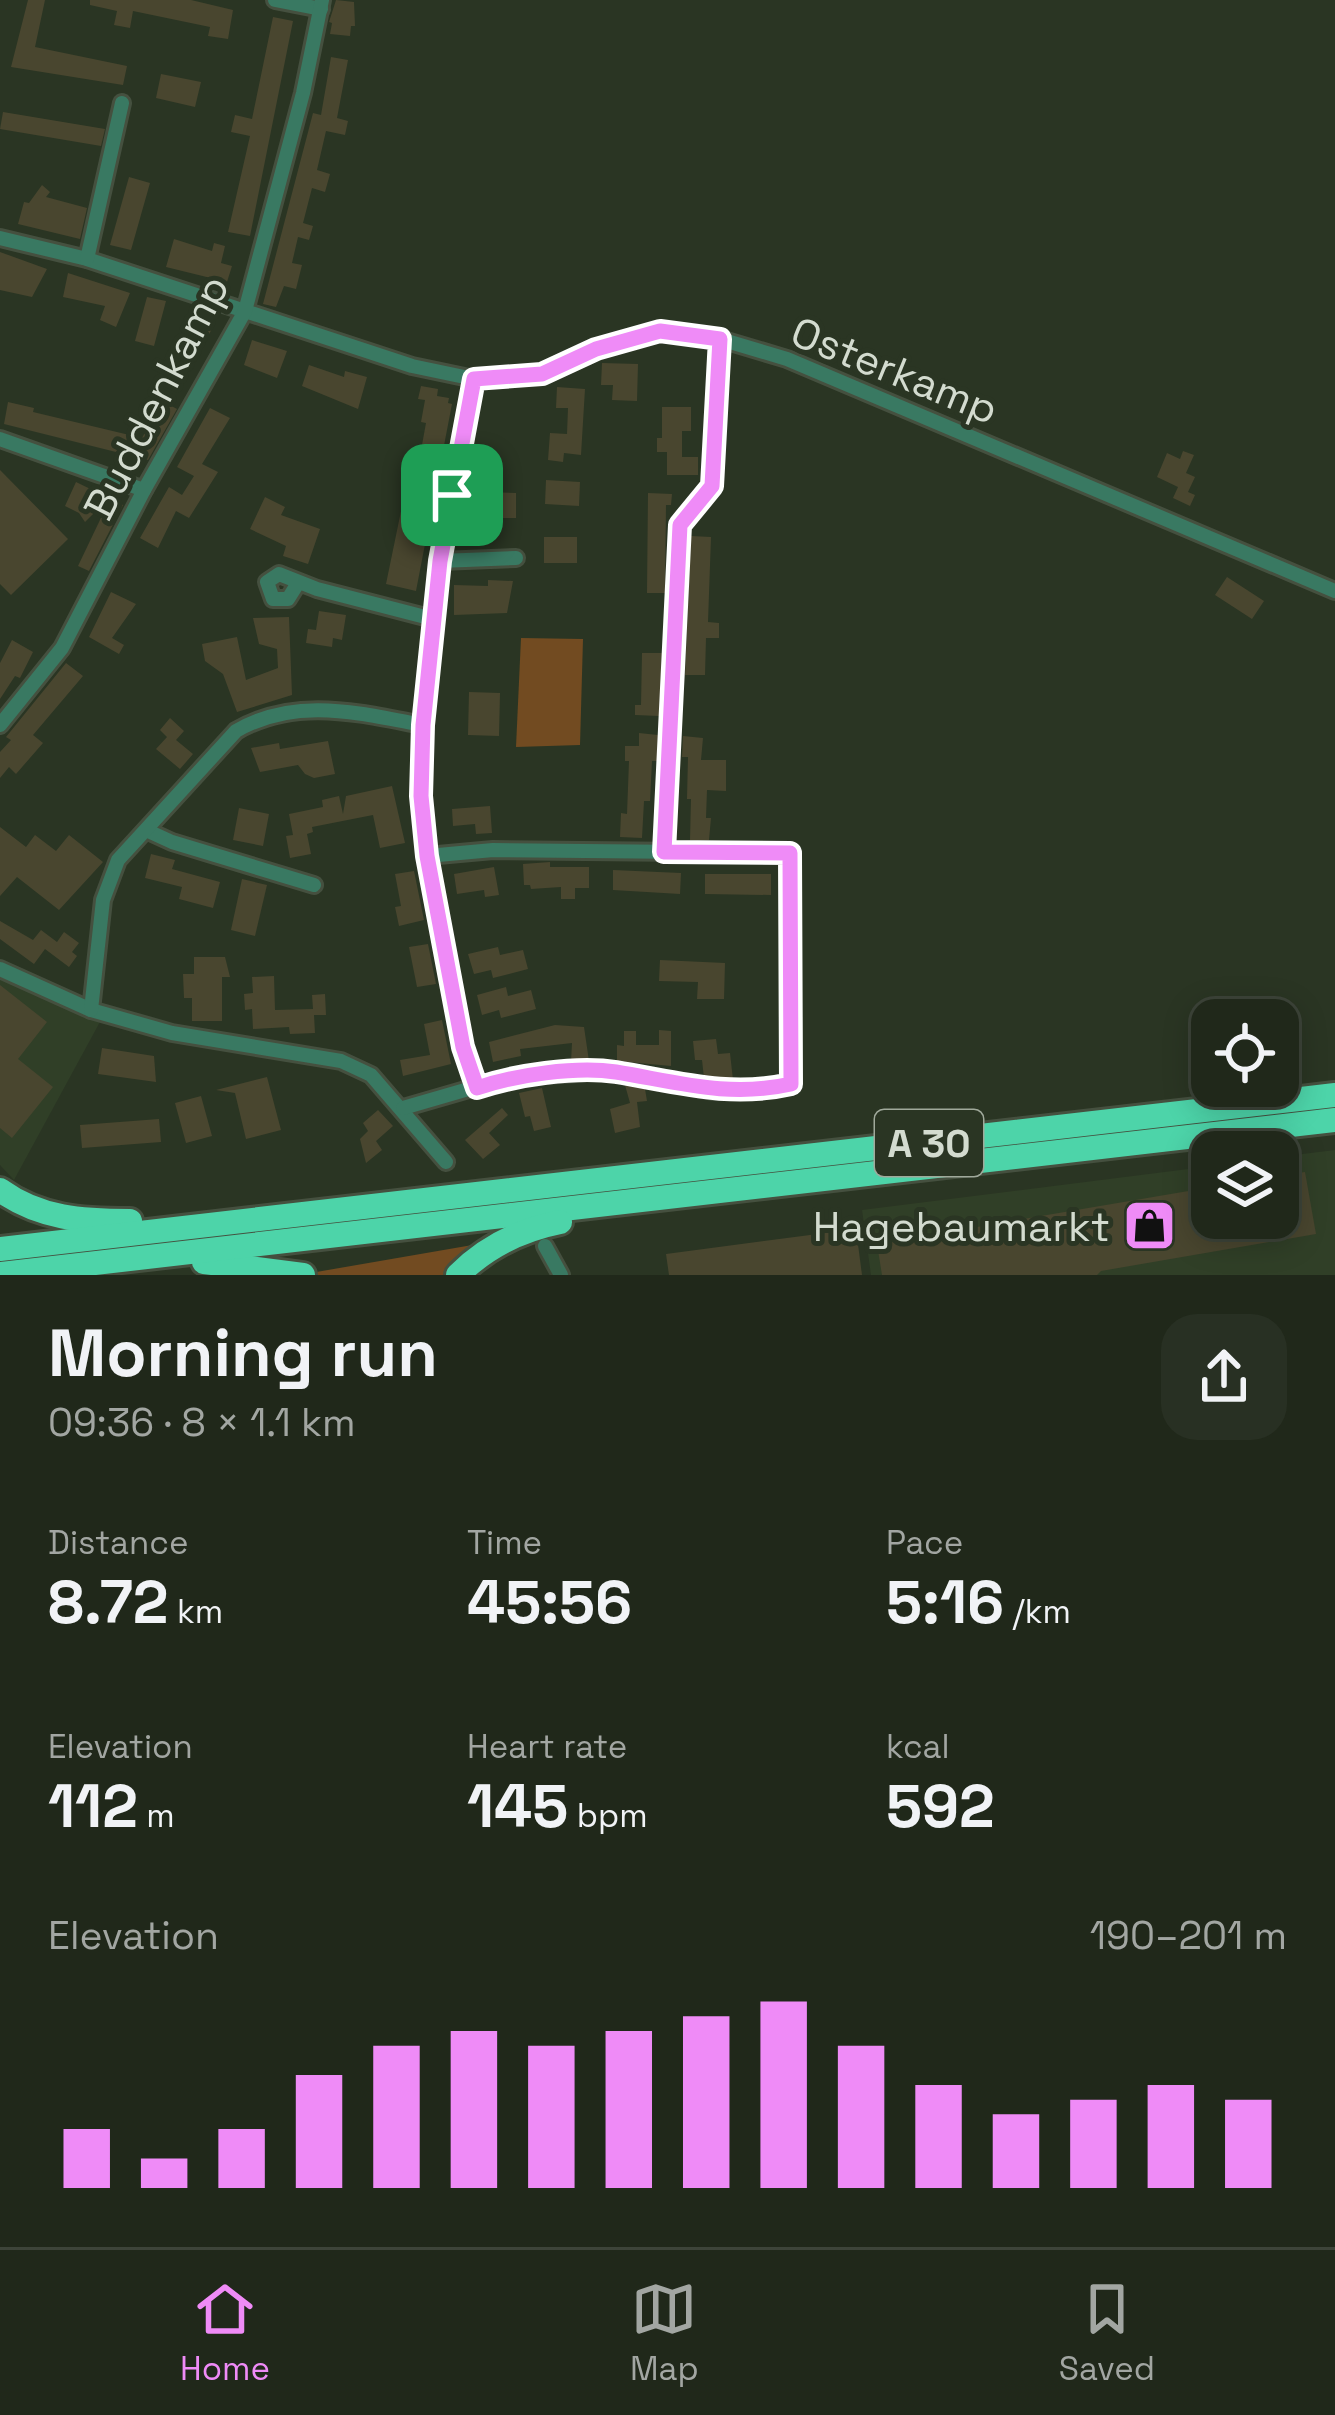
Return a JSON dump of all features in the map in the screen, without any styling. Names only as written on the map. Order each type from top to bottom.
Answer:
[{"type":"highway","name":"A 30","points":[[0,1249],[1335,1095]]},
{"type":"highway","name":"A 30","points":[[0,1274],[1335,1120]]},
{"type":"highway","points":[[0,1190],[22,1206],[76,1221],[241,1222]]},
{"type":"highway","points":[[458,1275],[498,1243],[531,1228],[699,1192]]},
{"type":"highway","points":[[142,1258],[234,1263],[303,1275]]},
{"type":"street","points":[[275,0],[321,5]]},
{"type":"street","name":"Buddenkamp","points":[[0,725],[62,648],[245,311],[303,93],[321,5]]},
{"type":"street","points":[[87,259],[122,103]]},
{"type":"street","name":"Osterkamp","points":[[0,238],[87,259],[412,366],[474,379],[542,374],[596,349],[660,331],[720,339],[787,358],[1335,591]]},
{"type":"street","points":[[664,852],[680,525],[712,486],[720,339]]},
{"type":"street","points":[[474,379],[440,561],[423,725],[421,796],[427,856],[463,1047],[477,1088]]},
{"type":"street","points":[[0,439],[144,490]]},
{"type":"street","points":[[440,561],[516,558]]},
{"type":"street","points":[[298,584],[433,619]]},
{"type":"street","points":[[91,1010],[103,900],[118,860],[236,731],[286,711],[327,708],[423,725]]},
{"type":"street","points":[[148,831],[314,885]]},
{"type":"street","points":[[404,1108],[510,1076],[610,1071],[713,1091],[760,1091],[791,1084],[790,853],[494,850],[427,856]]},
{"type":"street","points":[[0,969],[91,1010],[172,1033],[341,1061],[371,1075],[446,1162]]},
{"type":"street","points":[[545,1246],[561,1275]]},
{"type":"shaded area","points":[[521,638],[583,639],[580,745],[516,747]]},
{"type":"shaded area","points":[[0,974],[14,985],[101,1020],[14,1180],[0,1165]]},
{"type":"shaded area","points":[[1335,1150],[1335,1275],[871,1275],[862,1210],[1191,1169],[1191,1239],[1299,1239],[1299,1154]]},
{"type":"shaded area","points":[[530,1235],[468,1275],[299,1275]]},
{"type":"building","points":[[28,0],[45,0],[35,47],[127,66],[123,85],[11,67]]},
{"type":"building","points":[[90,0],[191,0],[233,10],[228,39],[208,36],[210,27],[133,11],[130,28],[114,25],[117,11],[90,5]]},
{"type":"building","points":[[336,0],[354,2],[355,26],[350,36],[330,34]]},
{"type":"building","points":[[273,17],[293,21],[250,236],[228,232],[250,136],[231,132],[235,115],[252,119]]},
{"type":"building","points":[[331,57],[348,60],[337,118],[348,121],[345,135],[326,131],[317,170],[330,174],[325,192],[312,188],[303,223],[313,226],[309,240],[298,237],[292,263],[302,265],[296,289],[284,286],[276,307],[263,304],[313,113],[321,115]]},
{"type":"building","points":[[161,74],[201,82],[195,107],[156,98]]},
{"type":"building","points":[[3,112],[105,129],[101,146],[0,129]]},
{"type":"building","points":[[129,177],[150,183],[131,250],[110,245]]},
{"type":"building","points":[[42,185],[50,192],[46,197],[87,208],[80,239],[18,224],[24,202],[29,203]]},
{"type":"building","points":[[174,239],[212,251],[214,243],[225,246],[221,263],[232,266],[227,282],[166,267]]},
{"type":"building","points":[[0,252],[47,269],[32,297],[0,290]]},
{"type":"building","points":[[68,273],[130,293],[116,327],[100,320],[105,306],[63,297]]},
{"type":"building","points":[[147,297],[166,301],[154,346],[135,341]]},
{"type":"building","points":[[196,312],[215,323],[198,355],[184,347],[191,336],[184,333]]},
{"type":"building","points":[[252,340],[287,351],[277,378],[244,365]]},
{"type":"building","points":[[602,363],[638,364],[637,401],[612,400],[613,385],[601,385]]},
{"type":"building","points":[[309,365],[344,377],[345,371],[367,377],[358,409],[302,386]]},
{"type":"building","points":[[421,386],[438,389],[437,396],[449,398],[452,404],[416,591],[386,584],[407,482],[415,483],[426,423],[421,422],[425,400],[418,399]]},
{"type":"building","points":[[557,387],[585,389],[581,455],[564,453],[563,462],[548,460],[550,433],[567,434],[568,408],[556,408]]},
{"type":"building","points":[[162,401],[177,409],[148,460],[4,424],[8,402],[142,438]]},
{"type":"building","points":[[662,407],[691,407],[691,431],[682,431],[682,457],[698,457],[698,475],[667,475],[667,452],[657,452]]},
{"type":"building","points":[[210,408],[230,418],[202,464],[218,472],[189,518],[176,511],[158,548],[140,538],[169,487],[182,495],[194,476],[177,467]]},
{"type":"building","points":[[1183,451],[1194,455],[1186,473],[1195,477],[1188,492],[1195,495],[1190,506],[1173,498],[1178,487],[1157,477],[1167,453],[1180,459]]},
{"type":"building","points":[[0,470],[68,539],[11,595],[0,584]]},
{"type":"building","points":[[546,480],[580,482],[579,506],[545,504]]},
{"type":"building","points":[[76,482],[109,498],[85,522],[65,506]]},
{"type":"building","points":[[484,492],[516,493],[516,518],[492,518],[492,511],[484,510]]},
{"type":"building","points":[[648,493],[672,494],[671,505],[666,505],[665,593],[647,593]]},
{"type":"building","points":[[265,497],[285,507],[281,515],[320,529],[308,564],[283,556],[286,546],[250,529]]},
{"type":"building","points":[[110,499],[123,505],[89,571],[78,566]]},
{"type":"building","points":[[691,536],[711,537],[708,622],[719,623],[719,638],[706,638],[705,675],[685,675]]},
{"type":"building","points":[[544,537],[577,537],[577,563],[544,563]]},
{"type":"building","points":[[1227,577],[1264,601],[1252,619],[1215,595]]},
{"type":"building","points":[[488,580],[513,581],[507,613],[454,615],[454,585],[488,586]]},
{"type":"building","points":[[111,592],[136,604],[112,638],[124,645],[119,654],[89,637]]},
{"type":"building","points":[[319,611],[346,615],[342,640],[333,638],[332,647],[306,643],[308,629],[316,630]]},
{"type":"building","points":[[289,617],[292,695],[237,712],[223,674],[205,661],[202,644],[237,637],[246,680],[278,668],[277,649],[259,644],[253,618]]},
{"type":"building","points":[[12,640],[33,652],[20,678],[15,676],[0,699],[0,663]]},
{"type":"building","points":[[642,653],[662,653],[659,716],[635,715],[635,705],[641,705]]},
{"type":"building","points":[[66,663],[83,676],[33,735],[43,743],[16,774],[9,767],[0,778],[0,752],[11,740],[6,737]]},
{"type":"building","points":[[469,692],[500,693],[499,736],[468,735]]},
{"type":"building","points":[[170,718],[184,731],[176,740],[193,754],[180,769],[156,749],[167,737],[160,730]]},
{"type":"building","points":[[639,733],[658,735],[650,801],[644,801],[642,838],[620,837],[621,813],[627,814],[625,746],[639,746]]},
{"type":"building","points":[[683,736],[703,738],[701,760],[726,760],[726,791],[707,790],[709,840],[690,840],[691,799],[687,799],[688,757],[682,757]]},
{"type":"building","points":[[328,741],[335,774],[314,778],[298,765],[260,772],[251,748],[279,743],[280,749]]},
{"type":"building","points":[[392,786],[405,843],[380,848],[373,815],[312,827],[313,832],[307,834],[311,854],[290,858],[289,814],[323,807],[322,800],[339,796],[343,814],[346,796]]},
{"type":"building","points":[[490,806],[492,833],[476,834],[475,824],[453,826],[452,809]]},
{"type":"building","points":[[239,808],[269,814],[263,846],[233,840]]},
{"type":"building","points":[[0,827],[26,847],[35,835],[56,851],[69,835],[103,862],[59,910],[17,877],[0,896]]},
{"type":"building","points":[[151,854],[175,860],[172,869],[220,882],[213,908],[179,899],[182,887],[145,878]]},
{"type":"building","points":[[550,862],[550,867],[589,867],[589,888],[575,888],[575,899],[561,899],[561,887],[531,889],[524,885],[523,864]]},
{"type":"building","points":[[494,867],[499,895],[485,897],[484,890],[457,894],[454,874]]},
{"type":"building","points":[[613,870],[681,873],[680,894],[613,890]]},
{"type":"building","points":[[414,871],[424,920],[399,926],[395,874]]},
{"type":"building","points":[[705,874],[771,874],[771,895],[705,894]]},
{"type":"building","points":[[242,879],[267,885],[255,936],[231,930]]},
{"type":"building","points":[[0,921],[33,940],[41,930],[57,942],[64,932],[79,943],[72,952],[77,956],[69,967],[45,949],[34,964],[0,939]]},
{"type":"building","points":[[428,944],[436,984],[417,987],[409,947]]},
{"type":"building","points":[[498,947],[500,955],[523,950],[528,969],[493,978],[491,970],[474,974],[468,954]]},
{"type":"building","points":[[194,957],[225,957],[230,977],[222,977],[222,1021],[192,1021],[192,998],[184,998],[183,974],[194,974]]},
{"type":"building","points":[[660,960],[725,963],[724,999],[697,999],[698,982],[659,981]]},
{"type":"building","points":[[274,976],[275,1010],[313,1009],[312,995],[325,994],[326,1015],[314,1015],[315,1033],[290,1034],[289,1027],[253,1029],[252,1009],[245,1010],[244,994],[253,993],[252,977]]},
{"type":"building","points":[[0,985],[47,1022],[18,1059],[53,1087],[12,1138],[0,1128]]},
{"type":"building","points":[[506,987],[508,996],[531,990],[536,1009],[501,1018],[499,1010],[482,1015],[477,995]]},
{"type":"building","points":[[442,1020],[451,1064],[403,1076],[400,1060],[430,1055],[424,1024]]},
{"type":"building","points":[[555,1025],[584,1027],[589,1061],[571,1062],[572,1043],[520,1049],[521,1056],[493,1062],[489,1042]]},
{"type":"building","points":[[659,1030],[671,1031],[671,1066],[617,1061],[617,1045],[624,1046],[624,1031],[636,1031],[636,1045],[659,1045]]},
{"type":"building","points":[[716,1039],[718,1054],[730,1053],[733,1080],[704,1078],[702,1060],[695,1060],[693,1041]]},
{"type":"building","points":[[102,1048],[154,1056],[156,1082],[98,1074]]},
{"type":"building","points":[[267,1077],[281,1130],[246,1139],[235,1093],[216,1090]]},
{"type":"building","points":[[625,1085],[645,1089],[647,1101],[637,1102],[640,1127],[615,1133],[610,1109],[630,1103]]},
{"type":"building","points":[[542,1088],[551,1127],[534,1131],[519,1093]]},
{"type":"building","points":[[201,1096],[212,1136],[186,1143],[175,1103]]},
{"type":"building","points":[[502,1108],[508,1115],[489,1133],[500,1145],[483,1159],[465,1140]]},
{"type":"building","points":[[378,1110],[393,1126],[376,1141],[382,1150],[366,1163],[360,1139],[368,1131],[363,1123]]},
{"type":"building","points":[[159,1119],[161,1142],[82,1148],[80,1125]]},
{"type":"building","name":"Hagebaumarkt","points":[[1305,1172],[1316,1234],[1299,1237],[1299,1173]]},
{"type":"building","name":"Hagebaumarkt","points":[[1191,1191],[1191,1239],[1287,1239],[1097,1275],[882,1275],[877,1244]]},
{"type":"building","points":[[856,1229],[862,1275],[669,1275],[666,1254]]},
{"type":"place","name":"Hagebaumarkt","points":[[1149,1226]]},
{"type":"route","points":[[660,331],[720,339],[712,486],[680,525],[664,852],[790,853],[791,1084],[760,1091],[713,1091],[610,1071],[510,1076],[477,1088],[463,1047],[427,856],[421,796],[433,619],[452,495],[474,379],[542,374],[596,349],[660,331]]}]
